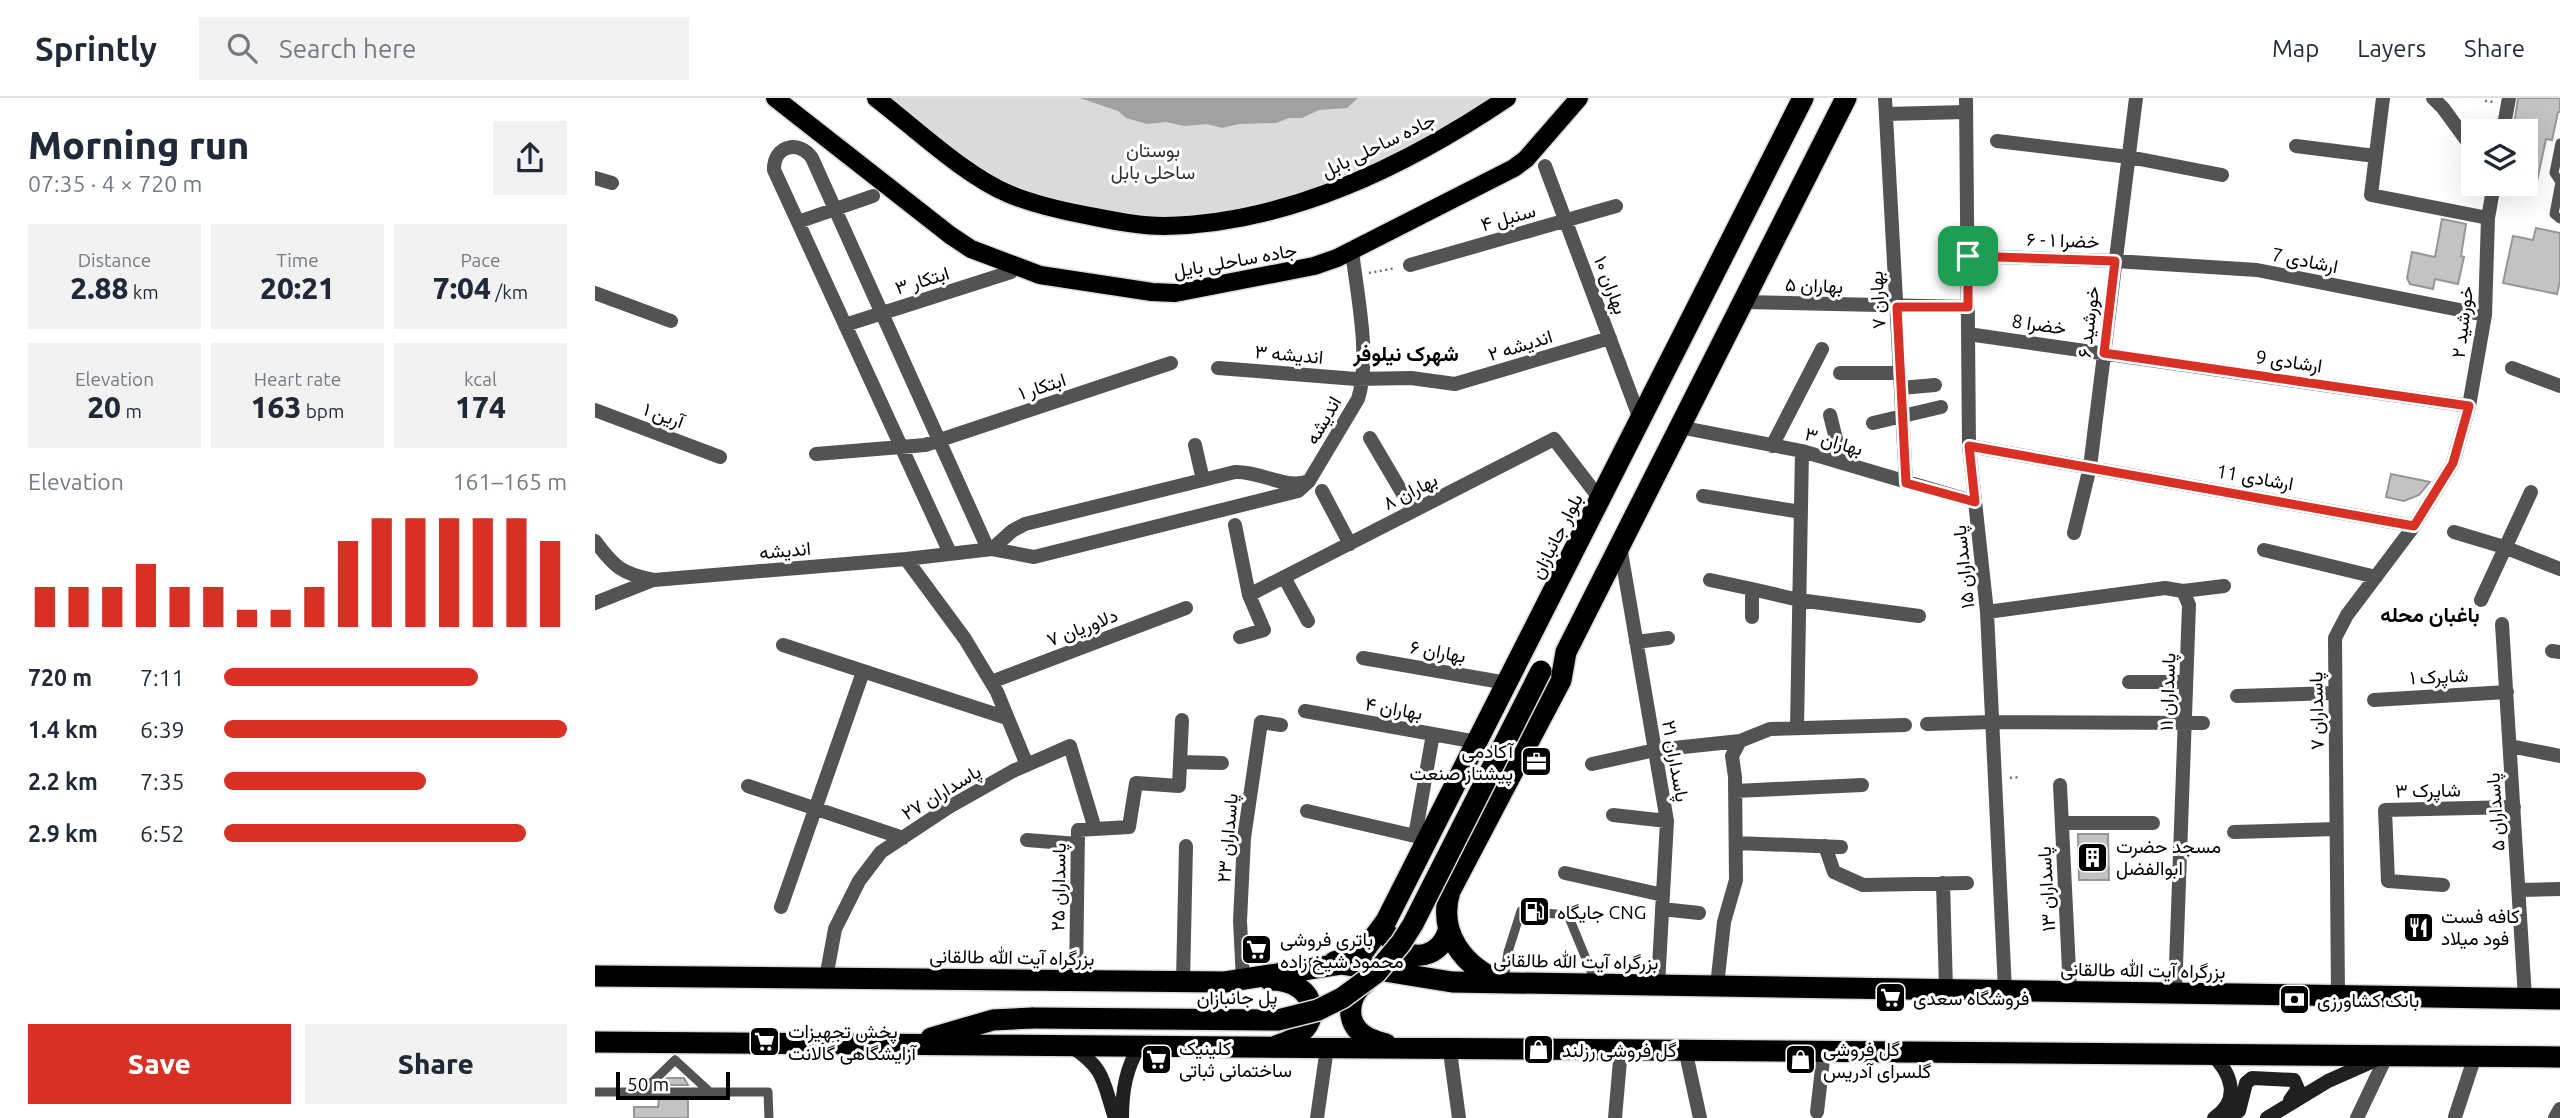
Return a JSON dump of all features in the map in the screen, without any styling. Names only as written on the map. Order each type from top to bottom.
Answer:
[{"type":"highway","name":"بلوار جانبازان","points":[[1322,966],[1363,952],[1386,921],[1422,837],[1477,742],[1803,98]]},
{"type":"highway","points":[[1504,983],[1483,973],[1464,957],[1448,931],[1446,911],[1450,891],[1561,680],[1566,652],[1846,98]]},
{"type":"highway","name":"پل جانبازان","points":[[912,1044],[981,1022],[1006,1018],[1278,1020],[1318,1010],[1353,990],[1381,967],[1413,924],[1541,671]]},
{"type":"highway","points":[[1386,921],[1392,943],[1411,955],[1434,952],[1444,941],[1448,931]]},
{"type":"highway","name":"بزرگراه آیت الله طالقانی","points":[[595,976],[1182,982],[1234,981],[1341,964],[1443,982],[2560,999]]},
{"type":"highway","points":[[1393,1047],[1368,1038],[1354,1024],[1350,1006],[1358,988],[1369,980],[1381,977],[1443,982]]},
{"type":"highway","points":[[1234,981],[1286,981],[1305,993],[1311,1007],[1310,1023],[1294,1040],[1276,1046]]},
{"type":"highway","points":[[595,1042],[2560,1057]]},
{"type":"main road","name":"جاده ساحلی بایل","points":[[775,98],[971,249],[1040,275],[1175,293],[1314,266],[1352,251],[1514,168],[1526,159],[1579,98]]},
{"type":"main road","name":"جاده ساحلی بابل","points":[[876,98],[963,166],[1007,193],[1045,207],[1111,220],[1161,226],[1187,225],[1264,213],[1338,190],[1447,135],[1507,98]]},
{"type":"main road","points":[[1541,671],[1566,652]]},
{"type":"main road","points":[[1068,1045],[1091,1059],[1105,1082],[1115,1118]]},
{"type":"main road","points":[[1122,1118],[1122,1093],[1131,1059],[1140,1045]]},
{"type":"main road","points":[[2211,1054],[2225,1069],[2231,1092],[2227,1107],[2214,1118]]},
{"type":"main road","points":[[2267,1118],[2328,1081],[2387,1055]]},
{"type":"main road","points":[[2227,1118],[2239,1111],[2246,1083],[2252,1078],[2291,1079],[2296,1082],[2297,1092],[2284,1107]]},
{"type":"street","name":"بهاران ۷","points":[[1885,98],[1906,483]]},
{"type":"street","name":"خورشید ۶","points":[[2074,533],[2089,467],[2136,98]]},
{"type":"street","points":[[2383,98],[2371,195],[2489,218]]},
{"type":"street","points":[[2433,98],[2461,133]]},
{"type":"street","points":[[2505,119],[2509,98]]},
{"type":"street","points":[[1886,114],[1966,105]]},
{"type":"street","name":"پاسداران ۱۵","points":[[1966,105],[1969,446],[1987,612],[2005,990]]},
{"type":"street","points":[[1997,141],[2129,157],[2222,175]]},
{"type":"street","points":[[950,553],[774,170],[776,158],[785,148],[797,146],[808,152],[990,549],[1025,524],[1203,480],[1242,472],[1256,473],[1286,488]]},
{"type":"street","points":[[2296,146],[2375,156]]},
{"type":"street","name":"بهاران ۱۰","points":[[1545,166],[1640,419]]},
{"type":"street","points":[[595,178],[612,183]]},
{"type":"street","points":[[798,222],[873,196]]},
{"type":"street","name":"خورشید ۲","points":[[2453,463],[2469,406],[2486,315],[2492,196]]},
{"type":"street","name":"سنبل ۴","points":[[1410,265],[1616,206]]},
{"type":"street","name":"اندیشه","points":[[595,541],[616,567],[625,573],[654,580],[906,559],[990,549],[1034,557],[1310,481],[1358,399],[1359,379],[1364,361],[1352,251]]},
{"type":"street","name":"خضرا ۱ - ۶","points":[[1968,256],[2115,261]]},
{"type":"street","name":"ارشادی 7","points":[[2115,261],[2257,270],[2486,315]]},
{"type":"street","name":"ابتکار ۳","points":[[845,325],[1011,272]]},
{"type":"street","points":[[595,293],[671,321]]},
{"type":"street","name":"بهاران ۵","points":[[1743,302],[1968,307]]},
{"type":"street","name":"خضرا 8","points":[[1968,334],[2104,353]]},
{"type":"street","name":"اندیشه ۲","points":[[1359,379],[1411,378],[1455,384],[1610,338]]},
{"type":"street","points":[[1772,446],[1822,349]]},
{"type":"street","name":"ارشادی 9","points":[[2104,353],[2469,406]]},
{"type":"street","name":"ابتکار ۱","points":[[816,454],[925,445],[1171,363]]},
{"type":"street","name":"اندیشه ۳","points":[[1218,368],[1359,379]]},
{"type":"street","points":[[2512,368],[2560,386]]},
{"type":"street","points":[[1840,373],[1900,373]]},
{"type":"street","points":[[1901,388],[1935,385]]},
{"type":"street","points":[[1873,423],[1941,407]]},
{"type":"street","name":"آرین ۱","points":[[595,410],[720,457]]},
{"type":"street","points":[[1830,415],[1842,463]]},
{"type":"street","name":"بهاران ۳","points":[[1679,427],[1802,451],[1975,502]]},
{"type":"street","points":[[1370,438],[1413,511]]},
{"type":"street","name":"بهاران ۸","points":[[1249,595],[1554,439],[1600,499]]},
{"type":"street","points":[[1195,445],[1203,480]]},
{"type":"street","name":"ارشادی 11","points":[[1969,446],[2414,526]]},
{"type":"street","points":[[1797,728],[1802,451]]},
{"type":"street","name":"پاسداران ۷","points":[[2338,995],[2335,638],[2347,615],[2414,526],[2453,463]]},
{"type":"street","points":[[1322,491],[1350,544]]},
{"type":"street","points":[[2481,600],[2531,492]]},
{"type":"street","points":[[1703,496],[1801,512]]},
{"type":"street","points":[[1235,524],[1249,595],[1264,629],[1240,637]]},
{"type":"street","points":[[2454,532],[2504,547],[2560,569]]},
{"type":"street","name":"پاسداران ۲۱","points":[[1619,546],[1667,821],[1658,985]]},
{"type":"street","points":[[2265,550],[2376,576]]},
{"type":"street","points":[[906,559],[965,639],[991,682],[1027,765]]},
{"type":"street","points":[[1285,577],[1308,621]]},
{"type":"street","points":[[595,603],[654,580]]},
{"type":"street","points":[[1710,580],[1799,600],[1919,617]]},
{"type":"street","points":[[1987,612],[2165,587],[2183,591],[2224,586]]},
{"type":"street","points":[[1752,589],[1752,617]]},
{"type":"street","name":"پاسداران ١١","points":[[2175,993],[2189,605],[2183,591]]},
{"type":"street","name":"دلاوریان ۷","points":[[991,682],[1186,608]]},
{"type":"street","name":"پاسداران ۵","points":[[2503,624],[2525,998]]},
{"type":"street","points":[[1636,642],[1668,638]]},
{"type":"street","points":[[783,645],[1007,718]]},
{"type":"street","name":"بهاران ۶","points":[[1363,658],[1507,683]]},
{"type":"street","points":[[781,907],[863,672]]},
{"type":"street","points":[[2129,682],[2186,682]]},
{"type":"street","name":"شاپرک ۱","points":[[2374,699],[2507,692]]},
{"type":"street","points":[[2237,696],[2335,693]]},
{"type":"street","name":"بهاران ۴","points":[[1305,711],[1477,742]]},
{"type":"street","name":"پاسداران ۲۵","points":[[1076,981],[1078,830],[1129,827],[1136,783],[1179,786],[1182,720]]},
{"type":"street","name":"پاسداران ۲۳","points":[[1234,981],[1244,838],[1261,722],[1281,725]]},
{"type":"street","points":[[1927,724],[2203,723]]},
{"type":"street","points":[[1592,764],[1655,750],[1739,741],[1770,729],[1905,725]]},
{"type":"street","points":[[1307,811],[1422,837],[1433,734]]},
{"type":"street","points":[[1717,986],[1724,922],[1736,880],[1732,756],[1739,741]]},
{"type":"street","name":"پاسداران ۲۷","points":[[826,978],[835,929],[859,881],[881,852],[949,807],[1027,765],[1070,746],[1095,829]]},
{"type":"street","points":[[2510,746],[2560,756]]},
{"type":"street","points":[[1180,762],[1222,763]]},
{"type":"street","points":[[1735,791],[1862,785]]},
{"type":"street","name":"پاسداران ۱۳","points":[[2060,785],[2070,991]]},
{"type":"street","points":[[748,786],[903,838]]},
{"type":"street","name":"شاپرک ۳","points":[[2443,885],[2388,881],[2385,810],[2514,807]]},
{"type":"street","points":[[1613,815],[1667,821]]},
{"type":"street","points":[[2062,823],[2153,823]]},
{"type":"street","points":[[2234,832],[2336,829]]},
{"type":"street","points":[[1027,840],[1078,844]]},
{"type":"street","points":[[1736,843],[1841,847]]},
{"type":"street","points":[[1182,982],[1186,846]]},
{"type":"street","points":[[1825,846],[1834,872],[1863,885],[1968,883]]},
{"type":"street","points":[[1565,873],[1699,913]]},
{"type":"street","points":[[1943,883],[1946,989]]},
{"type":"street","points":[[2519,890],[2560,889]]},
{"type":"street","points":[[1453,1047],[1451,1059],[1459,1118]]},
{"type":"street","points":[[1317,1118],[1328,1048]]},
{"type":"street","points":[[1615,1118],[1621,1049]]},
{"type":"street","points":[[1685,1049],[1700,1118]]},
{"type":"street","points":[[1817,1112],[1824,1051]]},
{"type":"street","points":[[2357,1118],[2387,1055]]},
{"type":"street","points":[[2455,1117],[2475,1056]]},
{"type":"street","points":[[2556,1118],[2560,1109]]},
{"type":"lane","points":[[2560,143],[2554,173],[2560,182],[2554,214],[2560,219]]},
{"type":"lane","points":[[1504,983],[1508,952],[1521,911],[1568,915],[1597,984]]},
{"type":"lane","points":[[642,1092],[675,1060],[710,1092]]},
{"type":"lane","points":[[595,1092],[768,1092],[769,1118]]},
{"type":"path","points":[[1361,275],[1410,265]]},
{"type":"green space","name":"بوستان ساحلی بابل","points":[[876,98],[1497,98],[1361,180],[1187,225],[1007,193]]},
{"type":"shaded area","points":[[1080,98],[1358,98],[1347,108],[1319,110],[1302,118],[1222,128],[1207,124],[1147,124]]},
{"type":"building","points":[[2518,98],[2560,98],[2560,112],[2552,140],[2546,139],[2538,177],[2538,119],[2515,119]]},
{"type":"building","points":[[2442,219],[2466,224],[2461,256],[2464,257],[2458,284],[2435,279],[2433,289],[2410,284],[2407,278],[2412,252],[2435,257]]},
{"type":"building","points":[[2536,228],[2560,233],[2560,281],[2557,294],[2503,283],[2513,236],[2533,240]]},
{"type":"building","points":[[2391,474],[2430,482],[2419,495],[2404,501],[2386,497]]},
{"type":"building","name":"مسجد حضرت ابوالفضل","points":[[2078,834],[2108,834],[2109,880],[2079,880]]},
{"type":"building","points":[[667,1078],[684,1078],[688,1085],[659,1085]]},
{"type":"building","points":[[659,1099],[688,1099],[688,1118],[634,1118],[634,1107],[658,1107]]},
{"type":"place","name":"آکادمی پیشتاز صنعت","points":[[1536,762]]},
{"type":"place","name":"مسجد حضرت ابوالفضل","points":[[2093,857]]},
{"type":"place","name":"جایگاه CNG","points":[[1534,912]]},
{"type":"place","name":"کافه فست فود میلاد","points":[[2418,927]]},
{"type":"place","name":"باتری فروشی محمود شیخ زاده","points":[[1257,950]]},
{"type":"place","name":"فروشگاه سعدی","points":[[1890,998]]},
{"type":"place","name":"بانک کشاورزی","points":[[2294,1000]]},
{"type":"place","name":"پخش تجهیزات آرایشگاهی گالانت","points":[[765,1042]]},
{"type":"place","name":"گل فروشی رزلند","points":[[1539,1050]]},
{"type":"place","name":"کلینیک ساختمانی ثباتی","points":[[1156,1059]]},
{"type":"place","name":"گل فروشی گلسرای آدریس","points":[[1800,1060]]},
{"type":"district","name":"شهرک نیلوفر","points":[[1406,354]]},
{"type":"district","name":"باغبان محله","points":[[2430,615]]},
{"type":"route","points":[[1968,256],[2115,261],[2104,353],[2469,406],[2453,463],[2414,526],[1969,446],[1975,502],[1906,483],[1897,307],[1968,307],[1968,256]]}]
